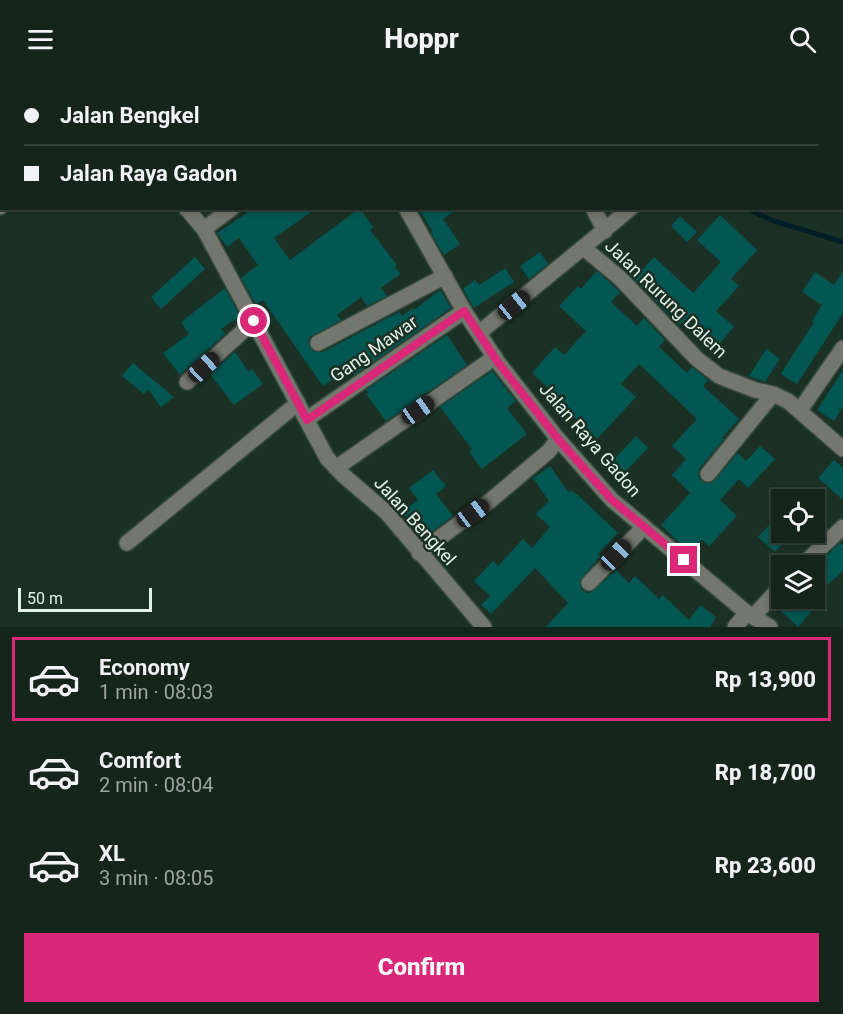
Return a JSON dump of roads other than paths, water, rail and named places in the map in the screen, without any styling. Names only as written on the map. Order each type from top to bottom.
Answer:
[{"type":"street","name":"Jalan Bengkel","points":[[188,210],[204,229],[327,458],[386,512],[483,627]]},
{"type":"street","points":[[204,229],[229,210]]},
{"type":"street","name":"Jalan Raya Gadon","points":[[407,210],[464,311],[495,357],[558,439],[612,500],[750,615],[770,627]]},
{"type":"street","points":[[593,210],[605,231]]},
{"type":"street","points":[[479,333],[585,249],[629,210]]},
{"type":"street","name":"Jalan Rurung Dalem","points":[[585,249],[620,278],[697,359],[719,376],[755,390],[773,394],[800,410],[843,449]]},
{"type":"street","points":[[318,343],[445,276]]},
{"type":"street","name":"Gang Mawar","points":[[307,420],[464,311]]},
{"type":"street","points":[[187,382],[254,321]]},
{"type":"street","points":[[800,410],[843,348]]},
{"type":"street","points":[[336,468],[495,357]]},
{"type":"street","points":[[708,474],[773,394]]},
{"type":"street","points":[[127,543],[298,403]]},
{"type":"street","points":[[419,552],[491,500],[549,451],[558,439]]},
{"type":"street","points":[[589,583],[644,527]]},
{"type":"street","points":[[813,555],[843,527]]},
{"type":"street","points":[[735,627],[771,595]]},
{"type":"waterway","points":[[750,210],[771,220],[843,242]]}]
